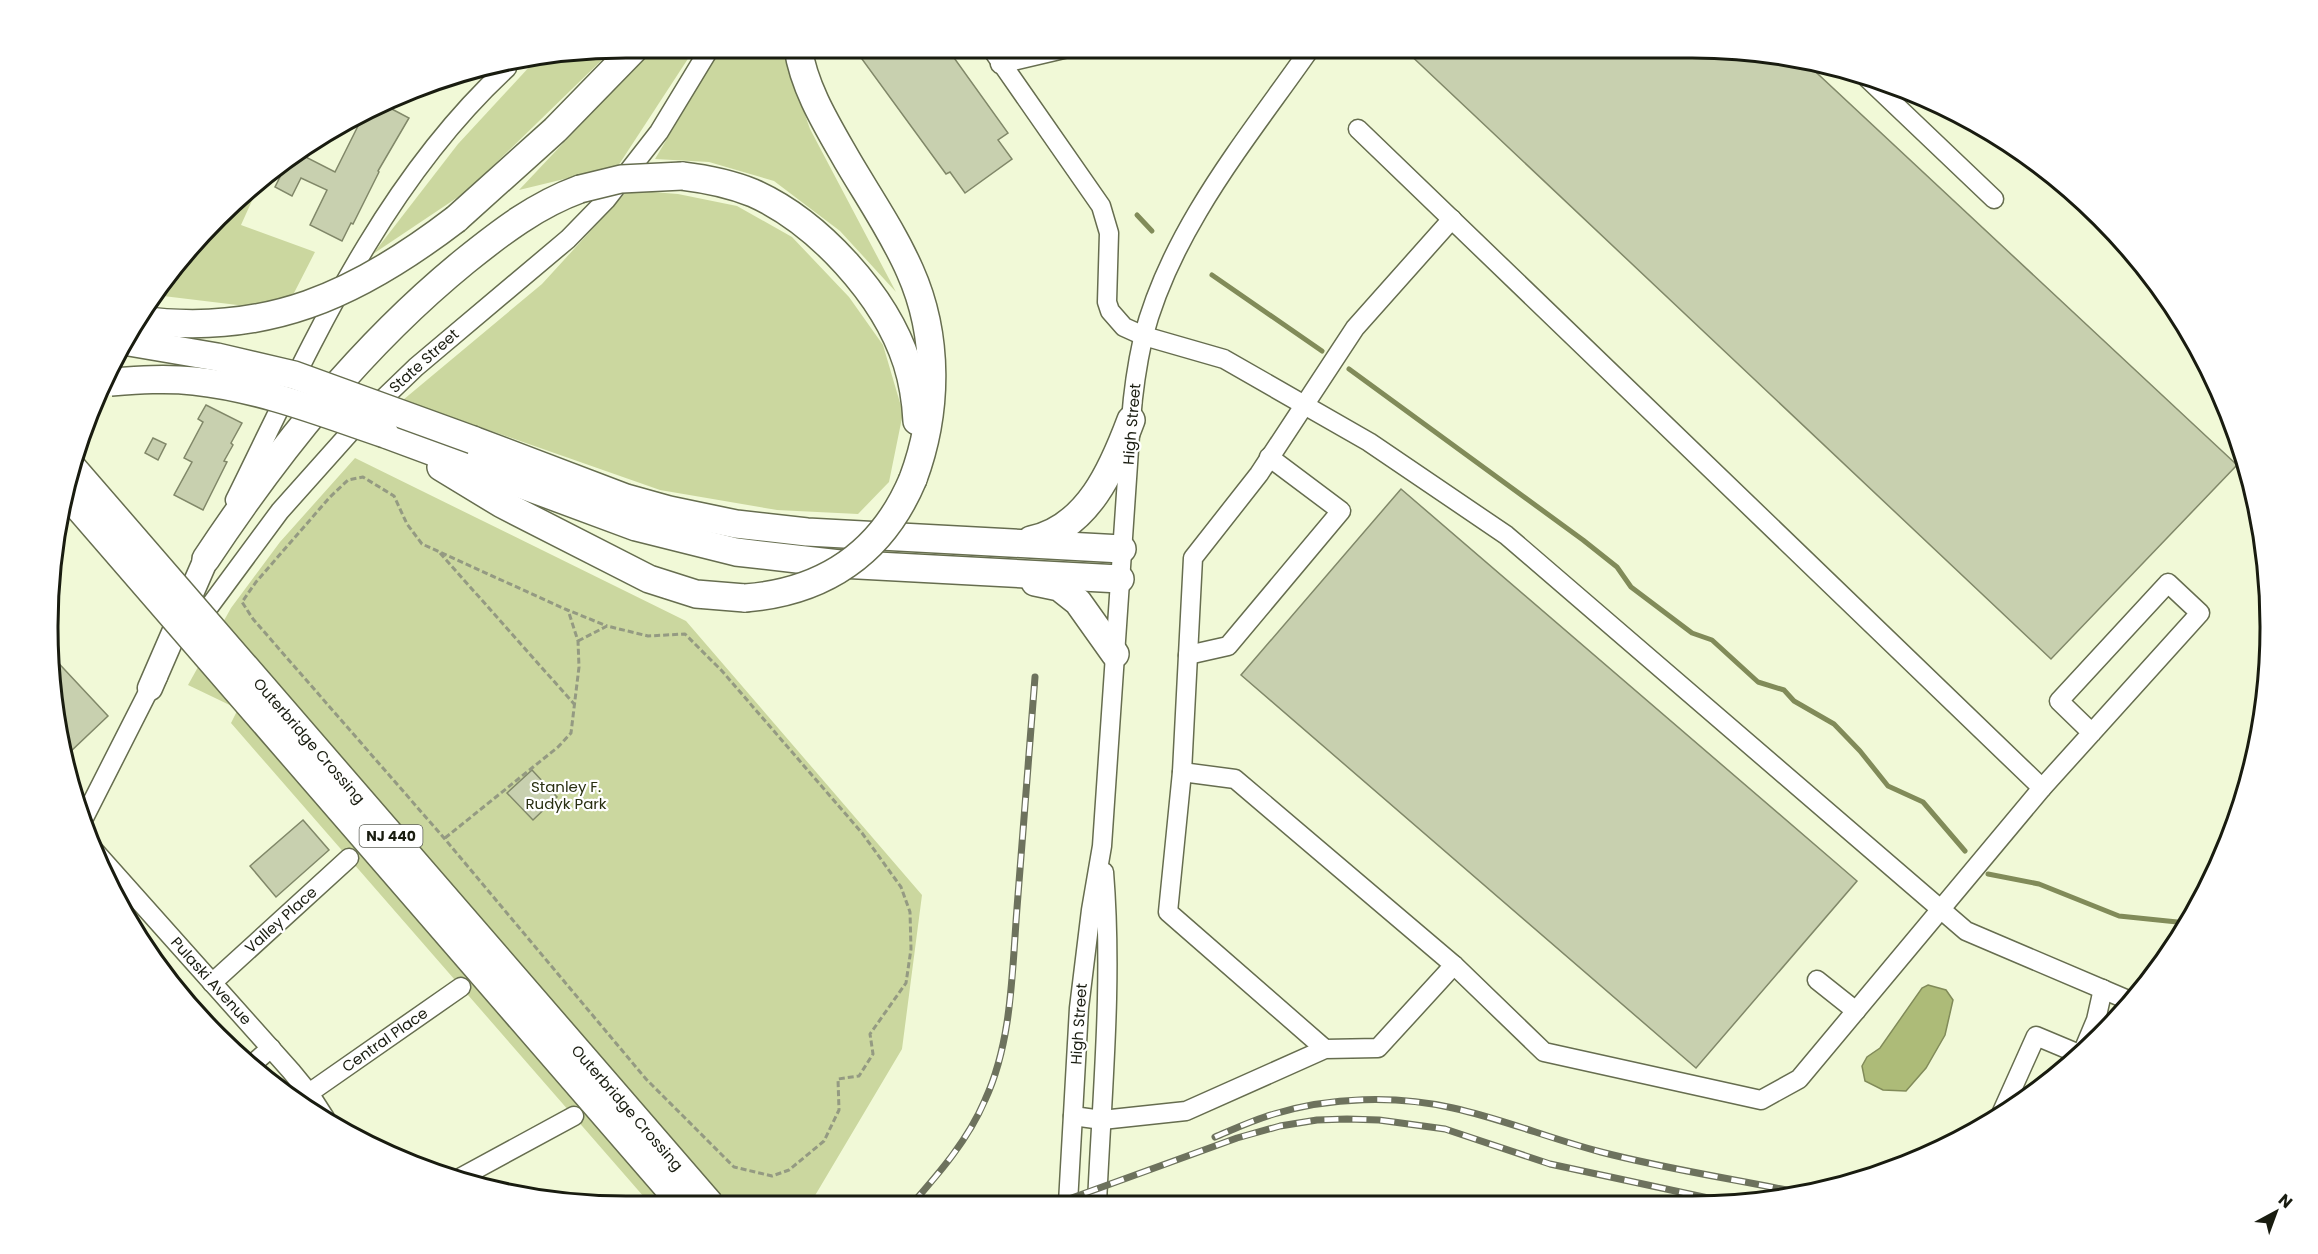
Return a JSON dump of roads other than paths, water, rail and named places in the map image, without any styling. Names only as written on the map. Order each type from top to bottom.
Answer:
[{"type":"highway","points":[[148,321],[177,324],[233,322],[266,316],[312,304],[384,270],[456,219],[555,130],[625,58]]},
{"type":"highway","points":[[466,461],[502,504],[649,579],[696,594],[745,598],[778,594],[805,587],[848,564],[873,542],[901,506],[913,479],[927,428],[932,382],[928,333],[921,302],[903,257],[836,141],[811,92],[801,58]]},
{"type":"highway","points":[[206,559],[256,487],[309,418],[353,367],[442,280],[504,231],[538,208],[580,189],[629,178],[682,176],[739,188],[780,208],[832,250],[869,293],[890,325],[906,360],[911,376],[917,428],[917,460],[913,479]]},
{"type":"highway","points":[[135,343],[227,359],[294,375],[466,461],[715,520],[807,532],[1122,549]]},
{"type":"highway","points":[[114,382],[172,379],[193,381],[239,388],[295,403],[466,461],[636,527],[727,550],[812,562],[1120,579]]},
{"type":"highway","points":[[1013,542],[1041,538],[1053,533],[1076,517],[1103,480],[1131,420]]},
{"type":"highway","name":"Outerbridge Crossing","points":[[79,476],[703,1196]]},
{"type":"highway","name":"Outerbridge Crossing","points":[[73,501],[675,1196]]},
{"type":"highway","points":[[1009,572],[1035,582],[1059,587],[1078,602],[1115,654]]},
{"type":"main road","name":"State Street","points":[[150,688],[206,559]]},
{"type":"street","name":"State Street","points":[[89,809],[150,688],[280,511],[346,435],[416,367],[568,239],[606,200],[659,132],[704,58]]},
{"type":"street","points":[[997,58],[1101,206],[1109,233],[1107,292],[1110,311],[1124,327],[1144,336],[1224,359],[1369,442],[1506,535],[1966,931],[2122,997]]},
{"type":"street","name":"High Street","points":[[1068,1196],[1082,976],[1102,846],[1136,374],[1144,336],[1165,276],[1197,214],[1304,58]]},
{"type":"street","name":"State Street","points":[[206,559],[319,329],[367,244],[434,148],[503,72]]},
{"type":"street","points":[[1881,92],[1994,199]]},
{"type":"street","points":[[1358,129],[2042,788]]},
{"type":"street","points":[[1325,1049],[1168,912],[1182,772],[1193,558],[1259,474],[1355,328],[1452,219]]},
{"type":"street","points":[[1188,655],[1228,646],[1341,511],[1269,457]]},
{"type":"street","points":[[1182,772],[1235,779],[1454,965],[1544,1052],[1761,1100],[1799,1079],[2042,788],[2092,733],[2200,613],[2168,583],[2059,701],[2092,733]]},
{"type":"street","name":"High Street","points":[[1097,1196],[1109,966],[1102,846]]},
{"type":"street","name":"Valley Place","points":[[212,982],[349,858]]},
{"type":"street","name":"Pulaski Avenue","points":[[115,874],[271,1048],[315,1102]]},
{"type":"street","points":[[1073,1116],[1102,1120],[1186,1111],[1325,1049],[1377,1048],[1454,965]]},
{"type":"street","points":[[1817,980],[1856,1011]]},
{"type":"street","name":"Central Place","points":[[309,1093],[461,987]]},
{"type":"street","points":[[2091,1031],[2096,1020],[2103,990]]},
{"type":"street","points":[[2007,1100],[2036,1036],[2072,1049]]},
{"type":"street","points":[[258,1059],[271,1048]]},
{"type":"street","points":[[470,1173],[574,1116]]},
{"type":"waterway","points":[[1137,215],[1152,231]]},
{"type":"waterway","points":[[1212,275],[1322,351]]},
{"type":"waterway","points":[[1349,369],[1583,540],[1617,567],[1631,587],[1692,633],[1712,640],[1758,682],[1784,690],[1794,701],[1834,724],[1860,751],[1888,786],[1923,802],[1965,851]]},
{"type":"waterway","points":[[1988,874],[2039,884],[2119,916],[2177,922]]},
{"type":"railway","points":[[919,1196],[943,1168],[970,1129],[985,1100],[1001,1055],[1012,982],[1035,677]]},
{"type":"railway","points":[[1215,1137],[1266,1116],[1295,1108],[1340,1101],[1409,1101],[1453,1108],[1626,1158],[1779,1189]]},
{"type":"railway","points":[[1077,1196],[1237,1138],[1280,1126],[1317,1120],[1347,1119],[1379,1120],[1445,1129],[1550,1164],[1697,1196]]},
{"type":"park label","name":"Stanley F. Rudyk Park","points":[[566,796]]}]
